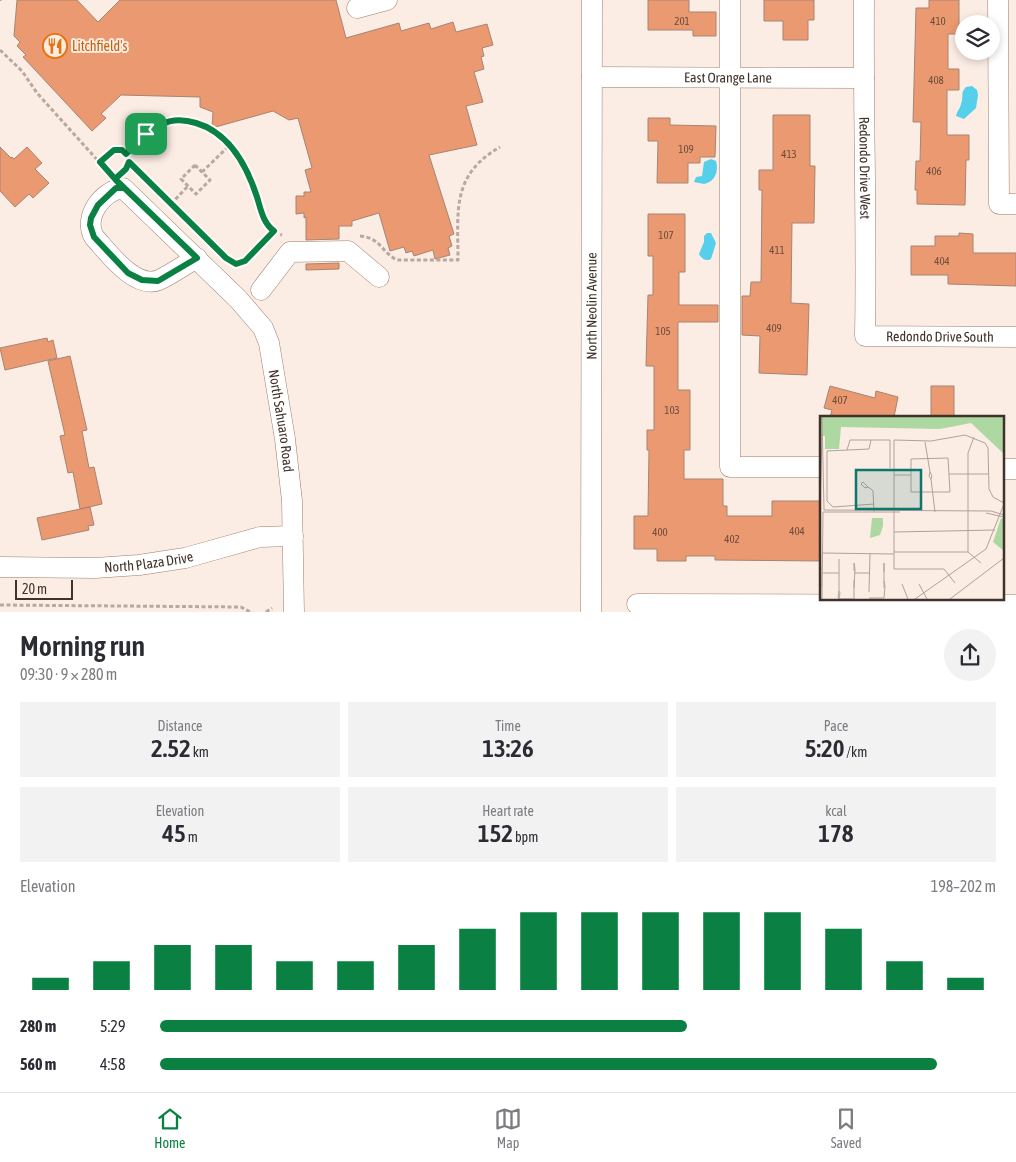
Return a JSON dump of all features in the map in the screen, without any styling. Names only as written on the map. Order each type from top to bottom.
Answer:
[{"type":"street","points":[[357,8],[387,0]]},
{"type":"street","name":"North Neolin Avenue","points":[[591,612],[592,0]]},
{"type":"street","points":[[730,0],[730,467],[820,467]]},
{"type":"street","name":"Redondo Drive West","points":[[864,0],[865,336]]},
{"type":"street","points":[[998,0],[1000,204],[1016,204]]},
{"type":"street","name":"East Orange Lane","points":[[592,77],[864,78]]},
{"type":"street","points":[[119,184],[98,205],[91,218],[90,225],[94,237],[128,273],[142,280],[158,281],[197,258]]},
{"type":"street","name":"North Sahuaro Road","points":[[119,184],[238,299],[267,335],[285,439],[292,501],[294,612]]},
{"type":"street","points":[[261,290],[290,252],[348,251],[379,278]]},
{"type":"street","name":"Redondo Drive South","points":[[865,336],[1016,336]]},
{"type":"street","name":"North Plaza Drive","points":[[0,567],[69,568],[139,565],[185,558],[260,537],[294,536]]},
{"type":"street","points":[[637,604],[1016,605]]},
{"type":"path","points":[[0,50],[22,71],[37,93],[119,184],[129,162]]},
{"type":"path","points":[[126,154],[156,126],[175,120],[200,124],[221,136],[230,145],[246,168],[265,222],[274,231],[284,236]]},
{"type":"path","points":[[202,172],[230,145]]},
{"type":"path","points":[[355,236],[374,239],[389,255],[397,260],[458,260],[459,208],[465,181],[477,164],[500,147]]},
{"type":"path","points":[[100,162],[114,150],[122,150],[129,162],[205,238]]},
{"type":"path","points":[[195,165],[202,172],[210,180],[196,194],[181,179],[195,165]]},
{"type":"path","points":[[171,204],[188,186]]},
{"type":"path","points":[[219,251],[231,262],[240,264],[274,231]]},
{"type":"path","points":[[0,605],[241,607],[250,612]]},
{"type":"path","points":[[266,612],[272,608]]},
{"type":"water","points":[[972,86],[977,90],[978,95],[976,108],[964,119],[956,116],[962,101],[963,91],[966,87]]},
{"type":"water","points":[[711,159],[716,161],[717,165],[715,176],[708,183],[694,182],[696,177],[702,176],[704,162]]},
{"type":"water","points":[[707,233],[711,233],[716,243],[711,259],[706,260],[699,254],[704,242],[704,236]]},
{"type":"building","points":[[17,0],[77,0],[98,22],[120,0],[336,0],[346,38],[399,23],[401,31],[429,23],[431,29],[453,22],[456,32],[487,24],[493,45],[482,48],[484,56],[481,57],[484,69],[474,72],[483,102],[466,106],[477,145],[429,155],[454,234],[449,236],[452,246],[448,248],[450,255],[435,259],[433,250],[414,256],[412,251],[406,253],[404,247],[390,251],[379,213],[352,221],[352,226],[339,226],[339,239],[306,240],[306,217],[304,218],[304,213],[296,214],[296,196],[304,196],[304,192],[311,192],[305,170],[312,168],[298,118],[289,120],[273,111],[212,128],[213,112],[200,107],[200,97],[121,95],[101,114],[106,118],[92,131],[23,57],[26,55],[17,46],[20,42],[14,36]]},
{"type":"building","points":[[648,0],[689,0],[689,12],[716,12],[716,36],[693,36],[693,30],[648,30]]},
{"type":"building","points":[[764,0],[814,0],[814,20],[808,20],[808,40],[783,40],[783,21],[764,21]]},
{"type":"building","points":[[929,0],[959,0],[959,15],[955,15],[955,34],[948,34],[948,69],[959,69],[959,90],[947,90],[947,135],[969,135],[969,160],[966,160],[965,205],[917,204],[917,190],[915,190],[916,161],[920,161],[921,122],[913,122],[916,8],[929,8]]},
{"type":"building","points":[[773,115],[810,115],[810,166],[815,166],[814,223],[792,223],[791,303],[809,304],[807,375],[759,373],[760,336],[742,335],[742,296],[750,296],[751,282],[761,282],[762,190],[759,190],[759,170],[773,170]]},
{"type":"building","points":[[648,118],[670,118],[670,125],[716,126],[715,157],[700,157],[700,163],[688,163],[688,183],[657,183],[658,141],[648,141]]},
{"type":"building","points":[[0,147],[14,159],[27,147],[42,163],[35,169],[49,183],[33,198],[29,194],[15,207],[0,191]]},
{"type":"building","points":[[648,214],[685,214],[685,272],[679,272],[679,305],[718,305],[718,322],[678,322],[678,390],[690,390],[690,450],[684,450],[684,479],[723,479],[723,506],[727,506],[727,516],[772,516],[772,501],[820,501],[820,561],[715,560],[715,556],[686,556],[686,561],[657,561],[657,549],[634,549],[634,516],[648,516],[649,450],[647,450],[647,430],[654,430],[654,366],[646,366],[648,295],[653,295],[653,256],[648,256]]},
{"type":"building","points":[[959,233],[973,234],[973,253],[1016,253],[1016,286],[948,284],[948,275],[911,275],[911,246],[935,246],[935,236],[959,236]]},
{"type":"building","points":[[339,263],[339,269],[306,270],[306,264]]},
{"type":"building","points":[[47,338],[48,342],[53,340],[57,358],[5,370],[0,348]]},
{"type":"building","points":[[70,356],[87,430],[82,431],[89,468],[94,467],[102,504],[80,509],[73,472],[68,473],[60,436],[65,435],[48,361]]},
{"type":"building","points":[[830,386],[875,398],[876,391],[898,397],[894,416],[830,416],[832,410],[824,408]]},
{"type":"building","points":[[931,386],[954,386],[954,416],[931,416]]},
{"type":"building","points":[[90,507],[94,525],[88,526],[89,530],[42,540],[37,518]]},
{"type":"place","name":"Litchfield's","points":[[55,46]]},
{"type":"route","points":[[146,134],[126,154],[122,150],[114,150],[100,162],[123,188],[116,188],[94,211],[90,225],[94,237],[128,273],[135,278],[150,282],[158,281],[197,258],[123,188],[115,179],[126,169],[129,162],[226,258],[236,264],[245,261],[274,231],[265,222],[251,178],[235,150],[221,136],[200,124],[188,121],[175,120],[165,122],[146,134]]}]
